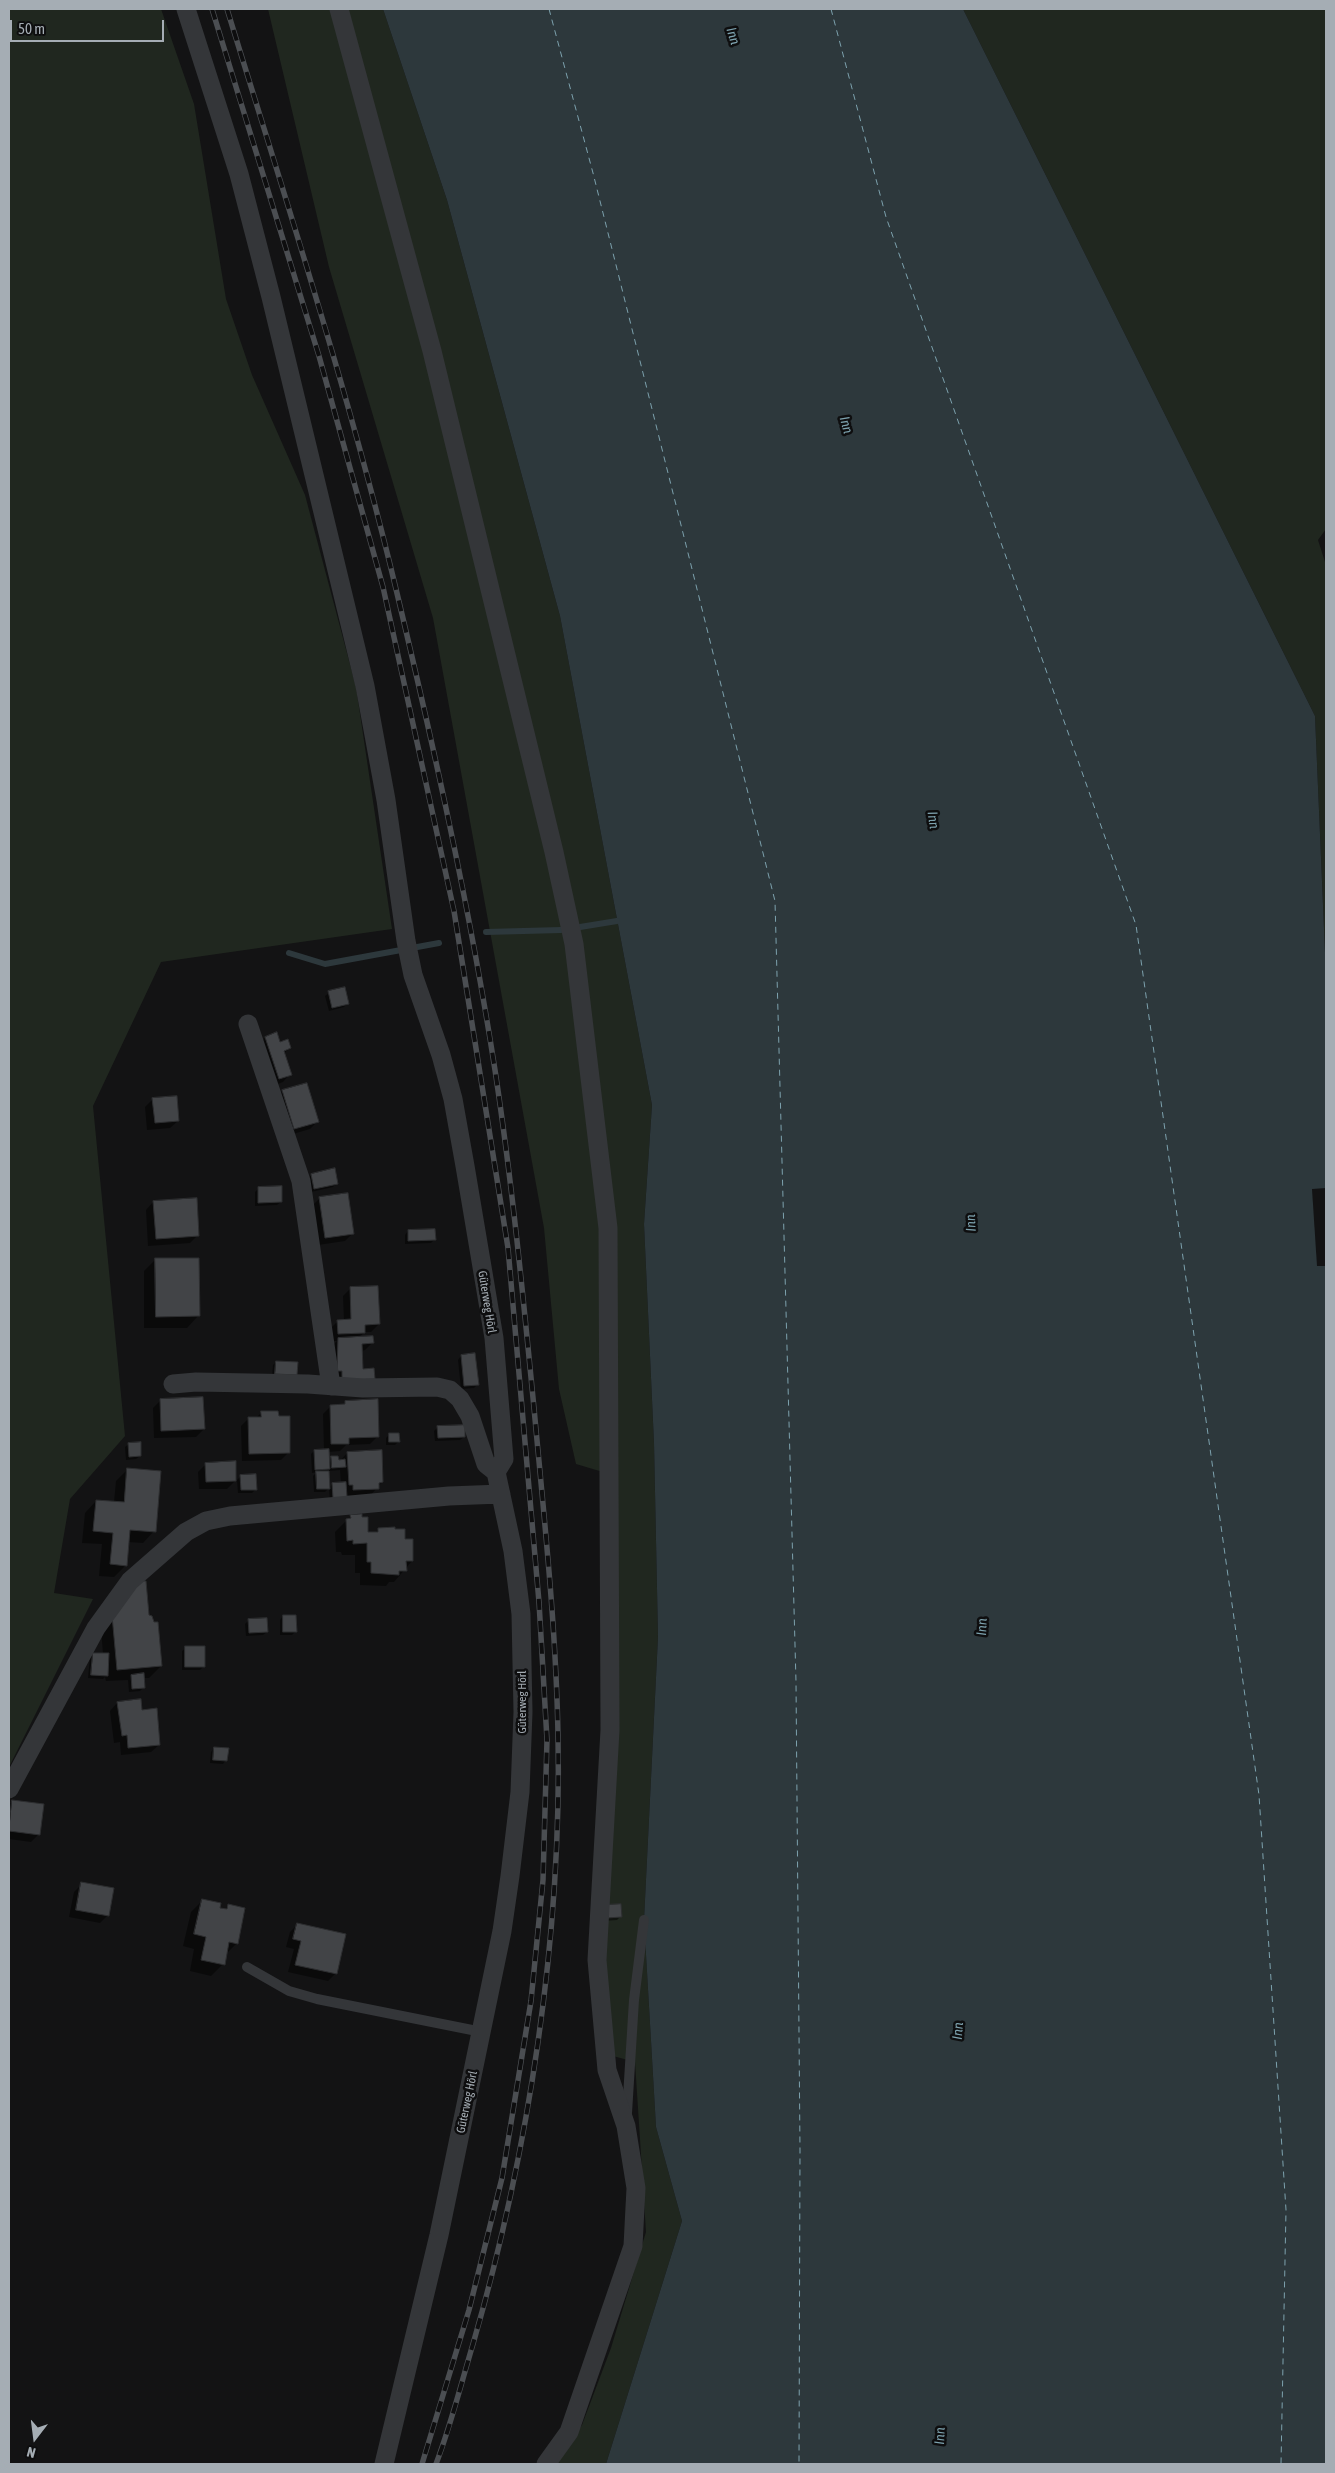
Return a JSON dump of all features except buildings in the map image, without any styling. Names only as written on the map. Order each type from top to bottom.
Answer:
[{"type":"street","name":"Güterweg Hörl","points":[[186,9],[239,174],[271,297],[365,686],[386,800],[412,975],[444,1064],[453,1100],[494,1338],[504,1459],[496,1472],[513,1551],[521,1614],[523,1712],[520,1792],[502,1931],[439,2235],[384,2464]]},
{"type":"street","points":[[339,9],[432,351],[552,842],[574,944],[608,1228],[610,1730],[596,1960],[607,2070],[626,2126],[636,2188],[633,2246],[569,2432],[546,2464]]},
{"type":"street","points":[[248,1024],[301,1180],[331,1386]]},
{"type":"street","points":[[172,1384],[196,1382],[436,1387],[450,1390],[460,1399],[470,1416],[486,1464],[496,1472]]},
{"type":"street","points":[[9,1788],[96,1628],[130,1581],[186,1532],[206,1521],[230,1516],[449,1496],[500,1494]]},
{"type":"lane","points":[[626,2126],[634,2000],[644,1920]]},
{"type":"lane","points":[[247,1966],[289,1991],[317,1999],[482,2032]]},
{"type":"shaded area","points":[[9,9],[161,9],[194,104],[226,299],[252,375],[305,495],[356,687],[392,929],[161,962],[93,1106],[125,1436],[70,1499],[54,1593],[93,1599],[9,1767]]},
{"type":"shaded area","points":[[268,9],[383,9],[447,200],[560,616],[652,1105],[644,1224],[654,1443],[658,1637],[644,1920],[656,2127],[682,2221],[606,2464],[555,2464],[582,2425],[611,2348],[646,2232],[635,2062],[613,2056],[604,1972],[613,1475],[576,1464],[559,1389],[544,1228],[433,618],[329,267]]},
{"type":"shaded area","points":[[963,9],[1326,9],[1326,529],[1318,540],[1326,565],[1326,976],[1315,716]]},
{"type":"water","name":"Inn","points":[[383,9],[963,9],[1315,716],[1326,976],[1326,2464],[606,2464],[682,2221],[656,2127],[644,1920],[658,1637],[654,1443],[644,1224],[652,1105],[560,616],[447,200]]},
{"type":"pier","points":[[1326,1188],[1326,1266],[1317,1266],[1312,1189]]},
{"type":"waterway","points":[[580,927],[617,921]]},
{"type":"waterway","points":[[486,932],[561,930]]},
{"type":"waterway","points":[[289,953],[325,964],[439,943]]},
{"type":"ferry route","points":[[549,9],[593,173],[775,901],[796,1682],[800,2151],[799,2464]]},
{"type":"ferry route","points":[[831,9],[886,217],[1136,925],[1259,1795],[1286,2210],[1281,2464]]},
{"type":"railway","points":[[212,9],[319,356],[383,587],[454,911],[508,1248],[539,1602],[547,1740],[543,1880],[531,2001],[502,2178],[469,2310],[422,2464]]},
{"type":"railway","points":[[227,9],[316,298],[378,516],[424,709],[450,829],[485,1010],[507,1154],[526,1323],[549,1571],[557,1694],[558,1811],[548,1965],[526,2119],[510,2196],[493,2271],[473,2344],[436,2464]]}]
